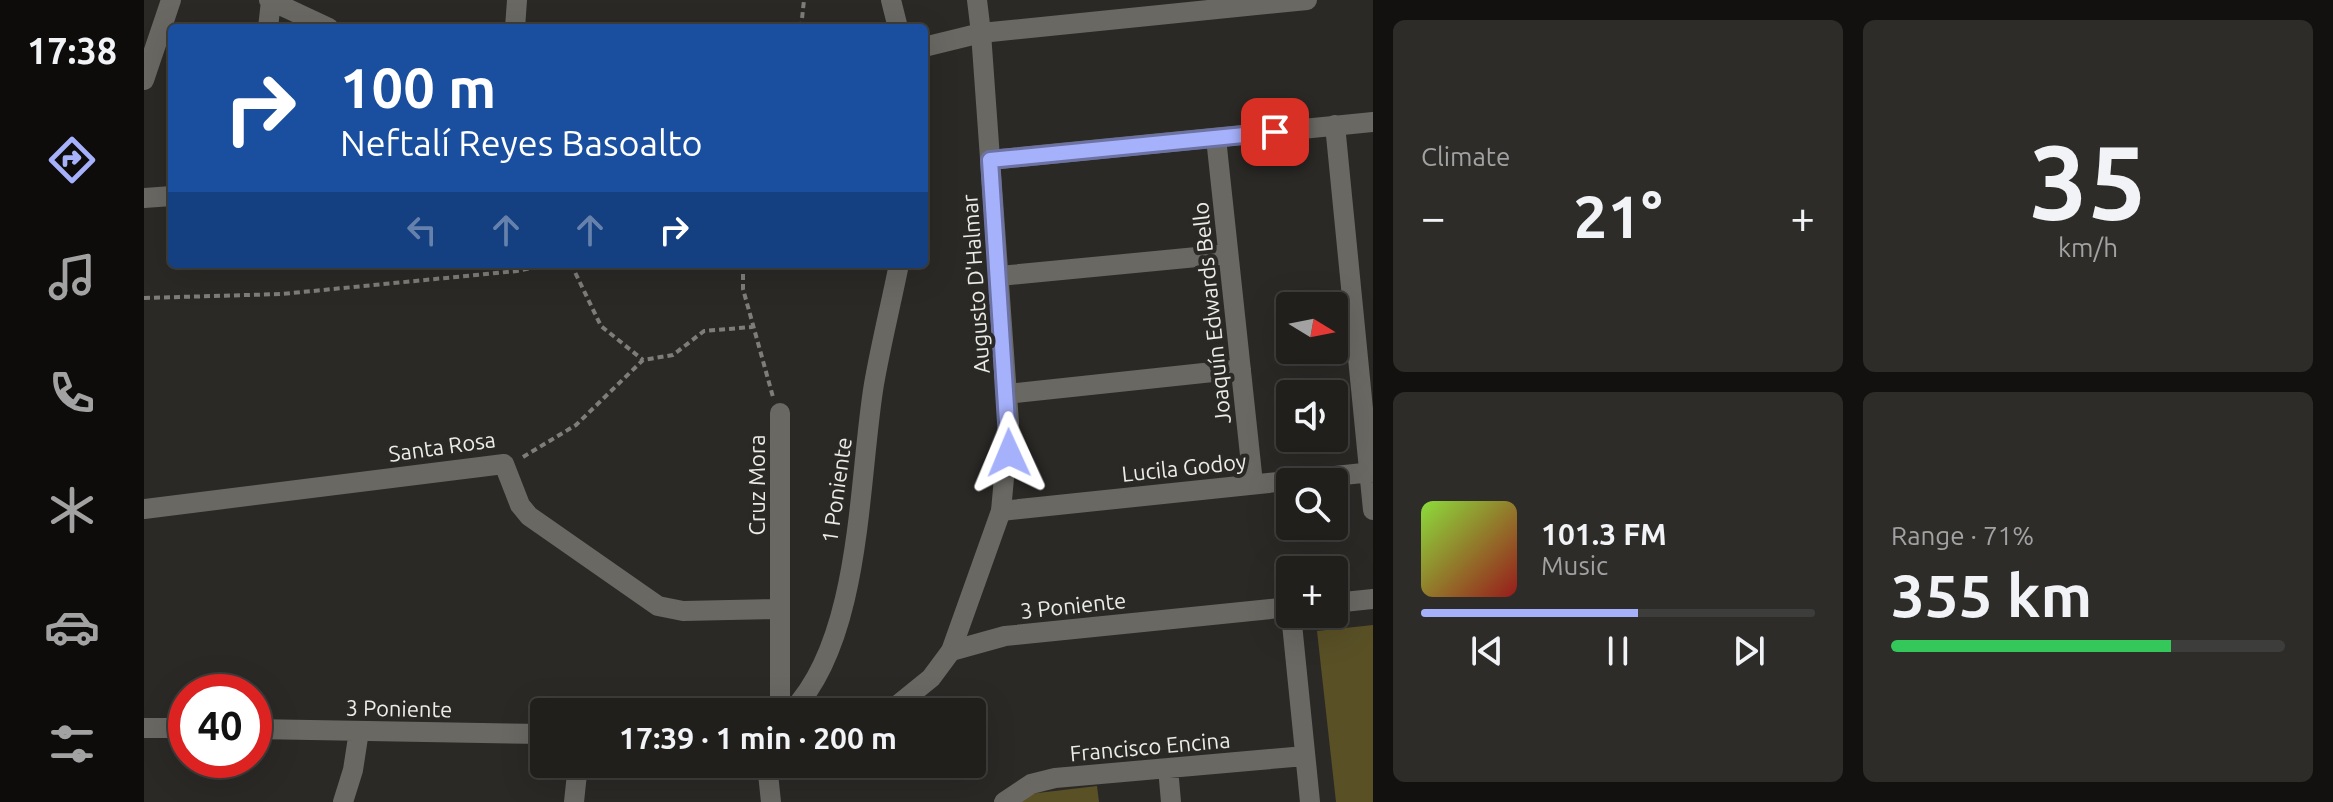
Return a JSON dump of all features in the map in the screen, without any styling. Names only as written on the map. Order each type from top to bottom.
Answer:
[{"type":"street","points":[[144,80],[171,0]]},
{"type":"street","points":[[268,24],[270,0],[321,24]]},
{"type":"street","points":[[515,24],[517,0]]},
{"type":"street","points":[[891,0],[897,24]]},
{"type":"street","name":"Augusto D'Halmar","points":[[951,651],[1001,511],[1009,453],[999,276],[977,0]]},
{"type":"street","points":[[928,46],[981,33],[1208,5],[1307,0]]},
{"type":"street","points":[[990,160],[1373,122]]},
{"type":"street","points":[[1335,125],[1373,510]]},
{"type":"street","name":"Joaquín Edwards Bello","points":[[1216,138],[1253,483]]},
{"type":"street","points":[[144,198],[168,196]]},
{"type":"street","points":[[999,276],[1228,254]]},
{"type":"street","name":"1 Poniente","points":[[801,698],[823,665],[843,609],[874,384],[898,268]]},
{"type":"street","points":[[1007,394],[1241,369]]},
{"type":"street","name":"Cruz Mora","points":[[780,413],[780,698]]},
{"type":"street","points":[[504,464],[520,505],[529,516],[658,606],[675,611],[780,609]]},
{"type":"street","name":"Santa Rosa","points":[[144,509],[504,464]]},
{"type":"street","name":"Lucila Godoy","points":[[1001,511],[1371,472]]},
{"type":"street","points":[[1348,602],[1373,599]]},
{"type":"street","name":"3 Poniente","points":[[951,651],[1005,636],[1276,608]]},
{"type":"street","points":[[1292,628],[1310,802]]},
{"type":"street","points":[[906,698],[931,678],[951,651]]},
{"type":"street","points":[[144,728],[168,728]]},
{"type":"street","name":"3 Poniente","points":[[272,729],[530,734]]},
{"type":"street","points":[[343,802],[353,770],[359,731]]},
{"type":"street","name":"Francisco Encina","points":[[1004,802],[1031,784],[1055,778],[1305,756]]},
{"type":"street","points":[[1168,768],[1171,802]]},
{"type":"street","points":[[574,802],[577,778]]},
{"type":"street","points":[[768,778],[771,802]]},
{"type":"path","points":[[801,24],[804,0]]},
{"type":"path","points":[[144,298],[282,294],[531,268]]},
{"type":"path","points":[[573,268],[601,326],[643,360]]},
{"type":"path","name":"Cruz Mora","points":[[743,268],[743,289],[752,327],[768,385],[780,413]]},
{"type":"path","name":"Santa Rosa","points":[[504,464],[529,455],[576,425],[643,360],[673,355],[704,331],[752,327]]},
{"type":"shaded area","points":[[1373,625],[1373,802],[1336,802],[1317,631]]},
{"type":"shaded area","points":[[1097,786],[1099,802],[1019,802],[1029,794]]},
{"type":"route","points":[[1009,453],[990,160],[1275,132]]}]
